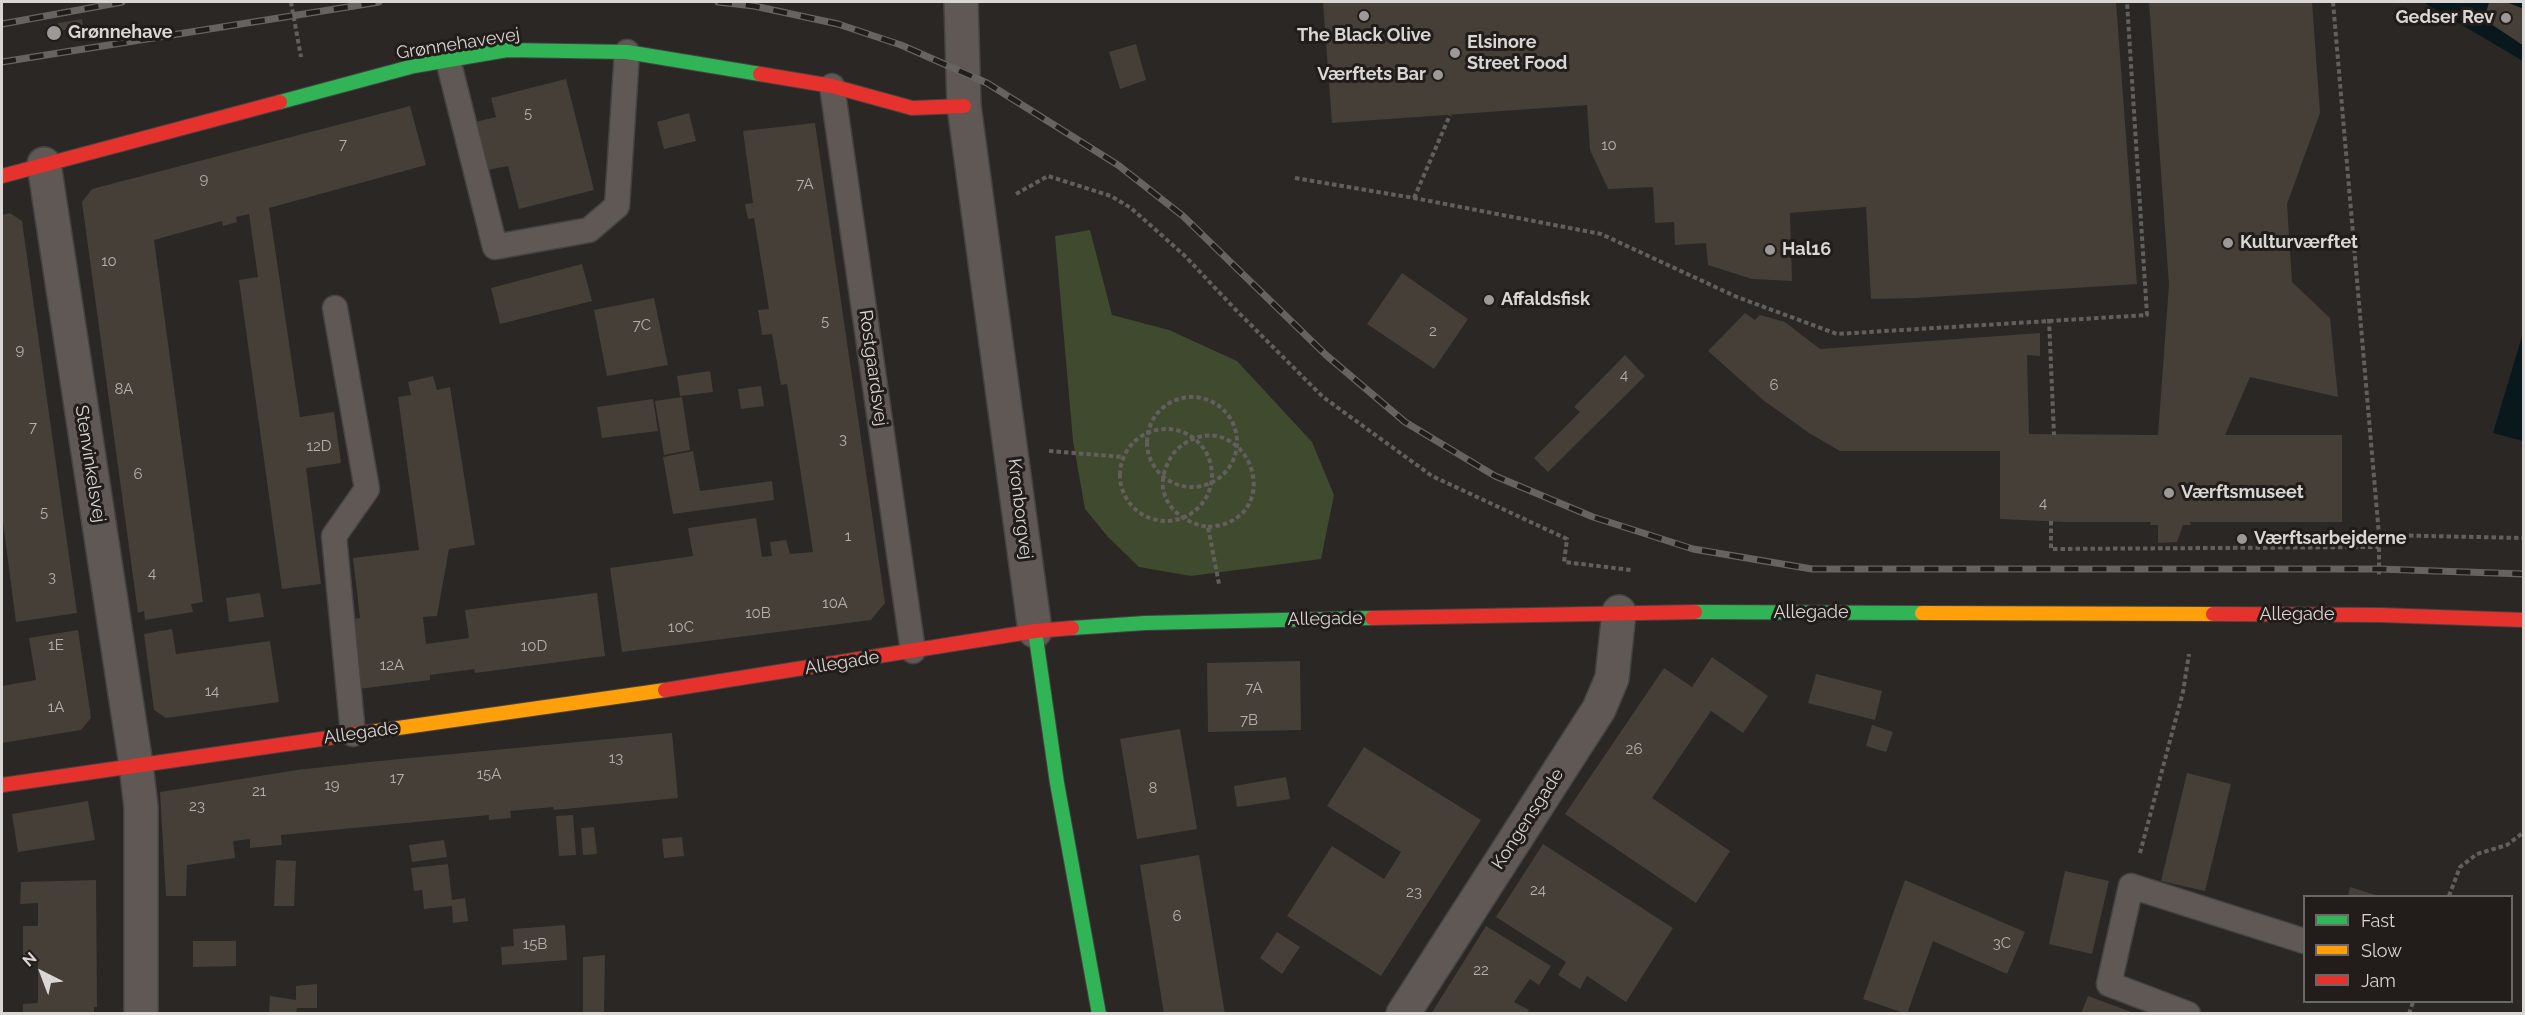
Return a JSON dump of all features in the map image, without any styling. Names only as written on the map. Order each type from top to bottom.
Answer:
[{"type":"main road","name":"Grønnehavevej","points":[[2,176],[414,66],[507,50],[627,52],[832,86],[912,108],[964,106]]},
{"type":"main road","name":"Allegade","points":[[2,785],[729,681],[1035,631],[1145,622],[1619,612],[2380,615],[2523,620]]},
{"type":"main road","name":"Kronborgvej","points":[[1035,631],[1057,783],[1099,1014]]},
{"type":"street","name":"Kronborgvej","points":[[961,2],[964,106],[1035,631]]},
{"type":"street","name":"Stenvinkelsvej","points":[[45,164],[136,765]]},
{"type":"street","name":"Kongensgade","points":[[1403,1014],[1599,709],[1612,678],[1619,612]]},
{"type":"street","points":[[136,765],[141,807],[141,1014]]},
{"type":"lane","points":[[448,60],[495,248],[589,230],[616,206],[627,52]]},
{"type":"lane","name":"Rostgaardsvej","points":[[832,86],[913,651]]},
{"type":"lane","points":[[335,308],[368,489],[334,536],[353,734]]},
{"type":"lane","points":[[2187,1014],[2109,984],[2131,886],[2303,941]]},
{"type":"path","points":[[291,2],[308,94]]},
{"type":"path","points":[[1295,178],[1601,234],[1737,297],[1837,334],[2049,319],[2147,315],[2127,2]]},
{"type":"path","points":[[2333,2],[2380,547],[2380,615]]},
{"type":"path","points":[[1414,198],[1450,115]]},
{"type":"path","points":[[977,215],[1048,176],[1111,196],[1131,208],[1185,256],[1323,396],[1432,476],[1567,539],[1564,562],[1638,571]]},
{"type":"path","points":[[2049,319],[2054,435]]},
{"type":"path","points":[[1185,397],[1199,397],[1212,401],[1223,409],[1234,426],[1238,446],[1229,467],[1222,476],[1200,486],[1186,486],[1173,483],[1163,476],[1150,456],[1148,433],[1152,420],[1172,401],[1185,397]]},
{"type":"path","points":[[1163,429],[1179,431],[1194,438],[1205,450],[1211,465],[1212,482],[1207,498],[1196,510],[1182,519],[1165,521],[1147,517],[1133,507],[1123,492],[1120,474],[1124,457],[1134,442],[1148,433],[1163,429]]},
{"type":"path","points":[[1209,435],[1224,438],[1238,446],[1249,460],[1254,478],[1252,497],[1242,513],[1227,523],[1209,527],[1195,525],[1182,519],[1170,507],[1164,492],[1163,476],[1168,459],[1179,447],[1194,438],[1209,435]]},
{"type":"path","points":[[1012,448],[1124,457]]},
{"type":"path","points":[[2051,521],[2050,549],[2380,547]]},
{"type":"path","points":[[1209,527],[1226,620]]},
{"type":"path","points":[[2379,535],[2523,537]]},
{"type":"path","points":[[2131,886],[2183,692]]},
{"type":"path","points":[[2450,895],[2460,867],[2477,854],[2507,845],[2523,832]]},
{"type":"green space","points":[[1090,230],[1112,315],[1169,330],[1237,361],[1312,442],[1334,495],[1321,559],[1191,576],[1139,567],[1108,537],[1085,509],[1073,441],[1055,236]]},
{"type":"shaded area","points":[[2423,2],[2523,2],[2523,61]]},
{"type":"shaded area","points":[[2523,333],[2523,441],[2493,433]]},
{"type":"building","points":[[1323,2],[2116,2],[2137,284],[1871,299],[1866,207],[1790,213],[1792,281],[1752,279],[1708,265],[1706,243],[1675,245],[1674,222],[1655,223],[1653,187],[1608,189],[1590,150],[1587,105],[1332,123]]},
{"type":"building","points":[[2149,2],[2312,2],[2320,113],[2287,204],[2292,282],[2330,318],[2338,397],[2250,377],[2225,435],[2342,435],[2342,522],[2190,522],[2191,525],[2183,525],[2177,542],[2158,543],[2158,525],[2150,525],[2151,522],[2000,519],[2000,451],[1840,451],[1809,433],[1763,400],[1708,351],[1745,313],[1755,320],[1760,315],[1785,322],[1820,349],[2040,333],[2040,356],[2027,355],[2029,434],[2158,435],[2169,285]]},
{"type":"building","name":"Gedser Rev","points":[[2506,2],[2524,9],[2524,46],[2491,24],[2486,12],[2489,3]]},
{"type":"building","points":[[82,19],[83,26],[59,31],[58,23]]},
{"type":"building","points":[[1136,44],[1146,80],[1120,89],[1109,52]]},
{"type":"building","points":[[566,79],[594,190],[519,209],[508,166],[488,170],[475,122],[496,117],[491,98]]},
{"type":"building","points":[[410,106],[426,165],[269,208],[300,417],[334,412],[341,463],[306,468],[321,584],[282,589],[239,280],[258,277],[249,214],[236,217],[237,222],[223,226],[222,221],[154,240],[203,602],[191,604],[193,612],[145,620],[144,611],[138,613],[82,202],[92,189]]},
{"type":"building","points":[[689,113],[696,141],[664,149],[657,122]]},
{"type":"building","points":[[815,123],[885,603],[871,620],[622,652],[610,568],[693,556],[688,528],[756,518],[762,557],[772,556],[770,542],[786,540],[790,554],[813,552],[787,384],[781,385],[772,334],[762,335],[758,310],[769,309],[754,218],[748,219],[745,204],[753,203],[743,131]]},
{"type":"building","points":[[10,213],[22,221],[77,613],[16,622],[2,515],[2,215]]},
{"type":"building","points":[[582,264],[592,301],[500,324],[491,288]]},
{"type":"building","points":[[1402,273],[1468,319],[1434,369],[1367,324]]},
{"type":"building","points":[[654,298],[668,365],[607,376],[594,310]]},
{"type":"building","points":[[1625,355],[1645,376],[1548,472],[1534,458],[1580,412],[1574,407]]},
{"type":"building","points":[[710,371],[713,392],[680,396],[677,376]]},
{"type":"building","points":[[433,376],[437,390],[450,387],[475,545],[449,549],[437,616],[423,617],[426,644],[469,638],[465,610],[597,593],[605,656],[475,673],[474,669],[430,675],[430,680],[358,689],[349,620],[360,618],[353,558],[419,550],[398,397],[411,395],[408,382]]},
{"type":"building","points":[[761,386],[764,406],[741,409],[738,389]]},
{"type":"building","points":[[682,397],[690,450],[664,455],[655,401]]},
{"type":"building","points":[[653,399],[658,431],[602,438],[597,407]]},
{"type":"building","points":[[693,451],[700,491],[772,481],[774,500],[673,514],[663,457]]},
{"type":"building","points":[[260,593],[264,617],[229,622],[226,598]]},
{"type":"building","points":[[172,629],[176,654],[270,641],[279,702],[166,718],[154,710],[144,634]]},
{"type":"building","points":[[78,630],[91,718],[81,730],[2,743],[2,686],[36,680],[29,638]]},
{"type":"building","points":[[1712,657],[1768,696],[1743,733],[1711,711],[1652,798],[1730,851],[1696,903],[1565,814],[1664,668],[1692,687]]},
{"type":"building","points":[[1300,661],[1301,730],[1208,732],[1207,663]]},
{"type":"building","points":[[1816,674],[1882,691],[1875,720],[1808,703]]},
{"type":"building","points":[[1872,725],[1893,732],[1886,752],[1866,746]]},
{"type":"building","points":[[1180,729],[1197,829],[1137,839],[1120,739]]},
{"type":"building","points":[[672,733],[678,798],[554,810],[553,807],[510,811],[511,818],[489,820],[489,815],[281,835],[282,845],[250,848],[250,839],[233,841],[235,858],[187,865],[186,896],[166,896],[160,792],[297,770]]},
{"type":"building","points":[[1364,747],[1481,820],[1381,976],[1287,916],[1332,846],[1384,879],[1401,852],[1327,806]]},
{"type":"building","points":[[2187,773],[2231,784],[2205,891],[2161,881]]},
{"type":"building","points":[[1286,777],[1290,799],[1237,807],[1234,786]]},
{"type":"building","points":[[88,801],[95,840],[18,852],[12,814]]},
{"type":"building","points":[[573,815],[576,855],[559,856],[556,816]]},
{"type":"building","points":[[594,827],[597,854],[583,855],[581,828]]},
{"type":"building","points":[[682,837],[684,856],[664,858],[662,839]]},
{"type":"building","points":[[444,840],[447,857],[412,862],[409,845]]},
{"type":"building","points":[[1543,844],[1673,928],[1626,1002],[1587,976],[1580,989],[1558,975],[1566,962],[1496,917]]},
{"type":"building","points":[[1199,855],[1225,1014],[1164,1014],[1140,865]]},
{"type":"building","points":[[276,860],[296,861],[294,906],[274,906]]},
{"type":"building","points":[[448,864],[452,900],[465,898],[468,921],[453,923],[452,906],[424,909],[422,890],[414,891],[411,868]]},
{"type":"building","points":[[2065,871],[2109,881],[2092,954],[2049,944]]},
{"type":"building","points":[[96,880],[97,1007],[94,1007],[94,1014],[23,1014],[23,1004],[38,1003],[38,961],[23,962],[23,926],[38,926],[38,903],[20,904],[21,882]]},
{"type":"building","points":[[1905,880],[2025,932],[2007,974],[1933,941],[1907,1014],[1863,999]]},
{"type":"building","points":[[2350,887],[2376,895],[2348,895]]},
{"type":"building","points":[[565,925],[567,960],[502,965],[501,947],[514,946],[513,929]]},
{"type":"building","points":[[1486,926],[1551,966],[1539,985],[1530,979],[1514,1002],[1529,1010],[1527,1014],[1431,1014]]},
{"type":"building","points":[[1277,932],[1300,947],[1282,974],[1260,958]]},
{"type":"building","points":[[193,941],[236,941],[236,966],[193,967]]},
{"type":"building","points":[[605,955],[604,1014],[583,1014],[583,957]]},
{"type":"building","points":[[317,984],[317,1008],[297,1008],[296,1014],[269,1014],[270,996],[296,1000],[296,986]]},
{"type":"building","points":[[2088,996],[2134,1013],[2134,1014],[2081,1014]]},
{"type":"railway","points":[[2,24],[122,2]]},
{"type":"railway","points":[[2,62],[379,2]]},
{"type":"railway","points":[[718,2],[754,6],[838,24],[901,45],[987,83],[1118,165],[1183,216],[1326,355],[1405,422],[1495,476],[1593,517],[1693,549],[1812,569],[2379,569],[2524,574]]},
{"type":"traffic: fast","points":[[280,102],[414,66],[507,50],[627,52],[760,74]]},
{"type":"traffic: fast","points":[[1695,612],[1922,613]]},
{"type":"traffic: fast","points":[[1072,628],[1145,623],[1372,618]]},
{"type":"traffic: fast","points":[[1035,631],[1057,783],[1099,1014]]},
{"type":"traffic: slow","points":[[1922,613],[2213,614]]},
{"type":"traffic: slow","points":[[370,732],[665,690]]},
{"type":"traffic: jam","points":[[760,74],[832,86],[912,108],[964,106]]},
{"type":"traffic: jam","points":[[2,176],[280,102]]},
{"type":"traffic: jam","points":[[1372,618],[1695,612]]},
{"type":"traffic: jam","points":[[2213,614],[2380,615],[2524,620]]},
{"type":"traffic: jam","points":[[665,690],[1035,631],[1072,628]]},
{"type":"traffic: jam","points":[[2,785],[370,732]]},
{"type":"place","name":"The Black Olive","points":[[1364,16]]},
{"type":"place","name":"Gedser Rev","points":[[2506,18]]},
{"type":"place","name":"Grønnehave","points":[[54,33]]},
{"type":"place","name":"Elsinore Street Food","points":[[1455,53]]},
{"type":"place","name":"Værftets Bar","points":[[1438,75]]},
{"type":"place","name":"Kulturværftet","points":[[2228,243]]},
{"type":"place","name":"Hal16","points":[[1770,250]]},
{"type":"place","name":"Affaldsfisk","points":[[1489,300]]},
{"type":"place","name":"Værftsmuseet","points":[[2169,493]]},
{"type":"place","name":"Værftsarbejderne","points":[[2242,539]]}]
